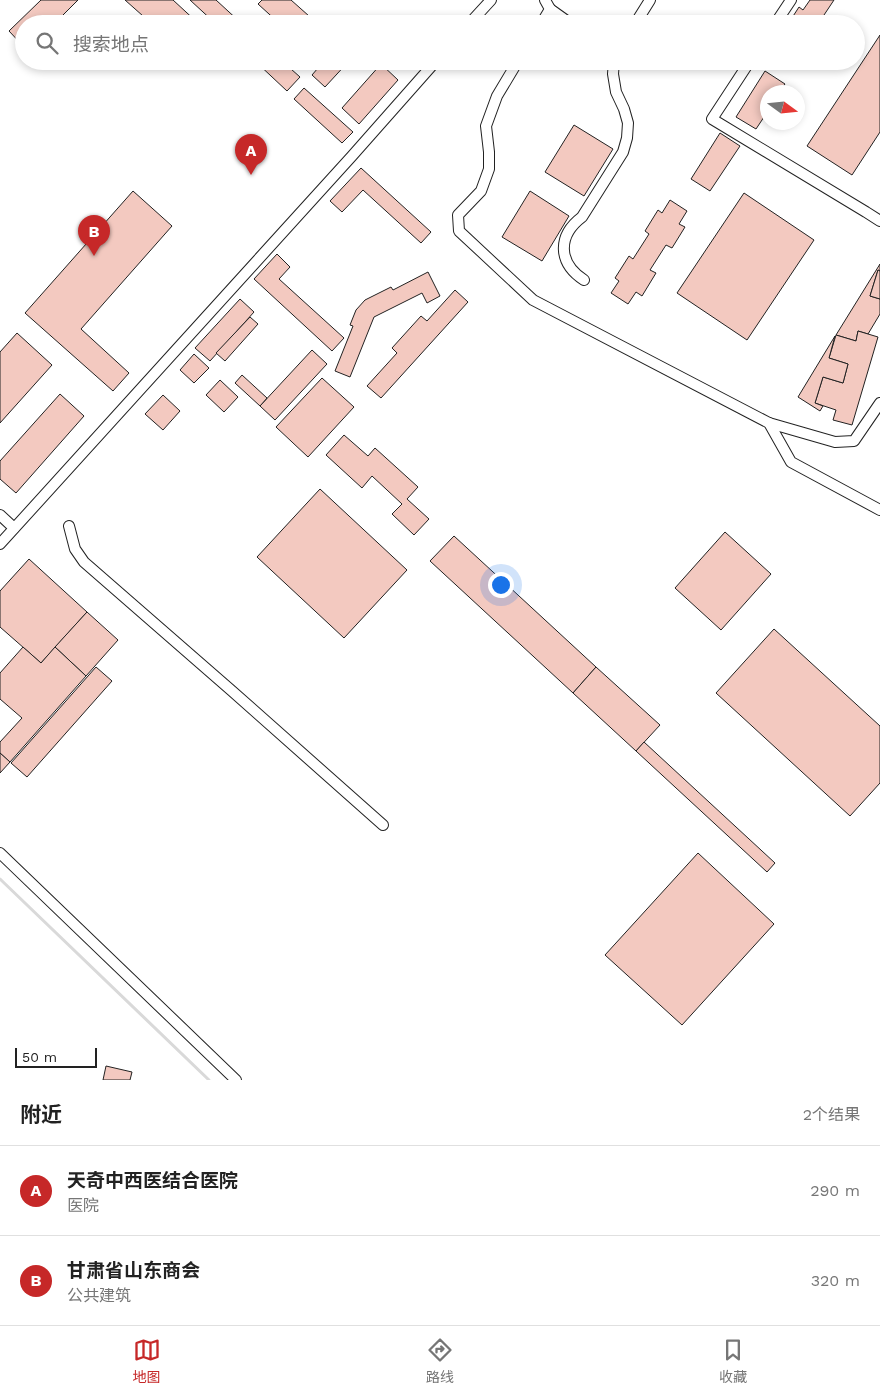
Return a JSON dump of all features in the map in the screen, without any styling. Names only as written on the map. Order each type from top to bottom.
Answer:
[{"type":"street","points":[[478,15],[491,0]]},
{"type":"street","points":[[641,15],[650,0]]},
{"type":"street","points":[[781,15],[791,0]]},
{"type":"street","points":[[547,5],[560,15]]},
{"type":"street","points":[[0,544],[428,70]]},
{"type":"street","points":[[512,70],[496,96],[486,126],[489,169],[481,191],[458,215],[459,231],[533,300],[768,423],[835,442],[854,441],[880,403]]},
{"type":"street","points":[[584,280],[575,274],[568,265],[564,255],[564,244],[567,233],[573,224],[582,217],[623,152],[627,138],[628,124],[624,109],[616,92],[613,70]]},
{"type":"street","points":[[744,70],[712,119],[880,221]]},
{"type":"street","points":[[768,423],[791,462],[880,510]]},
{"type":"street","points":[[0,515],[14,528]]},
{"type":"street","points":[[69,526],[75,549],[84,562],[225,684],[383,825]]},
{"type":"street","points":[[0,853],[236,1080]]},
{"type":"building","points":[[41,0],[78,0],[63,15],[26,15]]},
{"type":"building","points":[[125,0],[173,0],[189,15],[142,15]]},
{"type":"building","points":[[190,0],[216,0],[232,15],[206,15]]},
{"type":"building","points":[[262,0],[291,0],[308,15],[270,15],[258,4]]},
{"type":"building","points":[[810,0],[834,0],[824,15],[794,15],[799,7],[803,10]]},
{"type":"building","points":[[15,25],[15,37],[9,31]]},
{"type":"building","points":[[880,35],[880,132],[852,175],[807,146],[857,70],[865,70],[865,58]]},
{"type":"building","points":[[265,70],[292,70],[300,77],[287,91]]},
{"type":"building","points":[[316,70],[341,70],[325,87],[312,75]]},
{"type":"building","points":[[376,70],[387,70],[398,80],[359,124],[342,108]]},
{"type":"building","points":[[765,71],[785,84],[760,85],[760,123],[756,129],[736,117]]},
{"type":"building","points":[[304,88],[353,132],[342,143],[294,99]]},
{"type":"building","points":[[574,125],[613,149],[584,196],[545,172]]},
{"type":"building","points":[[720,133],[740,146],[710,191],[691,179]]},
{"type":"building","points":[[361,168],[431,232],[421,243],[363,190],[342,212],[330,201]]},
{"type":"building","points":[[133,191],[172,226],[81,329],[129,373],[113,391],[25,313]]},
{"type":"building","points":[[530,191],[569,216],[542,261],[502,237]]},
{"type":"building","points":[[744,193],[814,240],[747,340],[677,293]]},
{"type":"building","points":[[670,200],[687,211],[679,224],[685,227],[672,248],[666,245],[650,270],[656,273],[642,296],[636,292],[628,304],[611,293],[619,281],[615,278],[629,256],[633,259],[649,234],[645,231],[658,210],[662,213]]},
{"type":"building","points":[[277,254],[290,267],[279,279],[344,338],[332,351],[254,279]]},
{"type":"building","points":[[880,264],[880,271],[878,270],[870,296],[880,299],[880,314],[868,334],[858,331],[856,341],[836,335]]},
{"type":"building","points":[[878,270],[880,271],[880,299],[870,296]]},
{"type":"building","points":[[428,272],[440,296],[427,303],[422,293],[374,317],[350,377],[335,371],[353,326],[350,325],[356,310],[365,300],[391,287],[393,290]]},
{"type":"building","points":[[455,290],[468,302],[381,398],[367,386],[397,353],[392,348],[421,316],[427,321]]},
{"type":"building","points":[[240,299],[254,312],[210,361],[195,348]]},
{"type":"building","points":[[250,317],[258,324],[225,361],[216,353]]},
{"type":"building","points":[[858,331],[878,337],[852,425],[833,420],[836,410],[815,403],[823,377],[843,383],[848,364],[829,358],[836,335],[856,341]]},
{"type":"building","points":[[17,333],[52,365],[0,423],[0,352]]},
{"type":"building","points":[[835,336],[829,358],[848,364],[843,383],[823,377],[815,403],[823,406],[820,411],[798,397]]},
{"type":"building","points":[[312,350],[327,364],[275,420],[260,406]]},
{"type":"building","points":[[194,354],[209,368],[194,383],[180,370]]},
{"type":"building","points":[[242,375],[267,398],[260,406],[235,383]]},
{"type":"building","points":[[322,378],[354,407],[308,457],[276,427]]},
{"type":"building","points":[[220,380],[238,397],[224,412],[206,395]]},
{"type":"building","points":[[60,394],[84,416],[16,493],[0,479],[0,461]]},
{"type":"building","points":[[163,395],[180,411],[163,430],[145,414]]},
{"type":"building","points":[[344,435],[368,456],[375,448],[418,487],[407,499],[429,519],[414,535],[392,514],[402,504],[372,476],[362,488],[326,455]]},
{"type":"building","points":[[320,489],[407,570],[344,638],[257,557]]},
{"type":"building","points":[[725,532],[771,574],[721,630],[675,588]]},
{"type":"building","points":[[454,536],[596,667],[573,693],[430,561]]},
{"type":"building","points":[[29,559],[87,612],[41,663],[0,627],[0,591]]},
{"type":"building","points":[[87,612],[118,640],[86,676],[55,647]]},
{"type":"building","points":[[774,629],[880,726],[880,783],[850,816],[716,693]]},
{"type":"building","points":[[23,647],[41,663],[55,647],[86,676],[10,762],[0,753],[0,742],[22,718],[0,699],[0,673]]},
{"type":"building","points":[[96,667],[112,681],[27,777],[11,763]]},
{"type":"building","points":[[596,667],[660,725],[636,751],[573,693]]},
{"type":"building","points":[[644,742],[775,863],[767,872],[636,751]]},
{"type":"building","points":[[0,753],[10,762],[0,773]]},
{"type":"building","points":[[698,853],[774,924],[682,1025],[605,955]]},
{"type":"building","points":[[106,1066],[132,1072],[130,1080],[103,1080]]},
{"type":"waterway","points":[[0,879],[209,1080]]},
{"type":"place","name":"天奇中西医结合医院","points":[[251,175]]},
{"type":"place","name":"甘肃省山东商会","points":[[94,256]]}]
